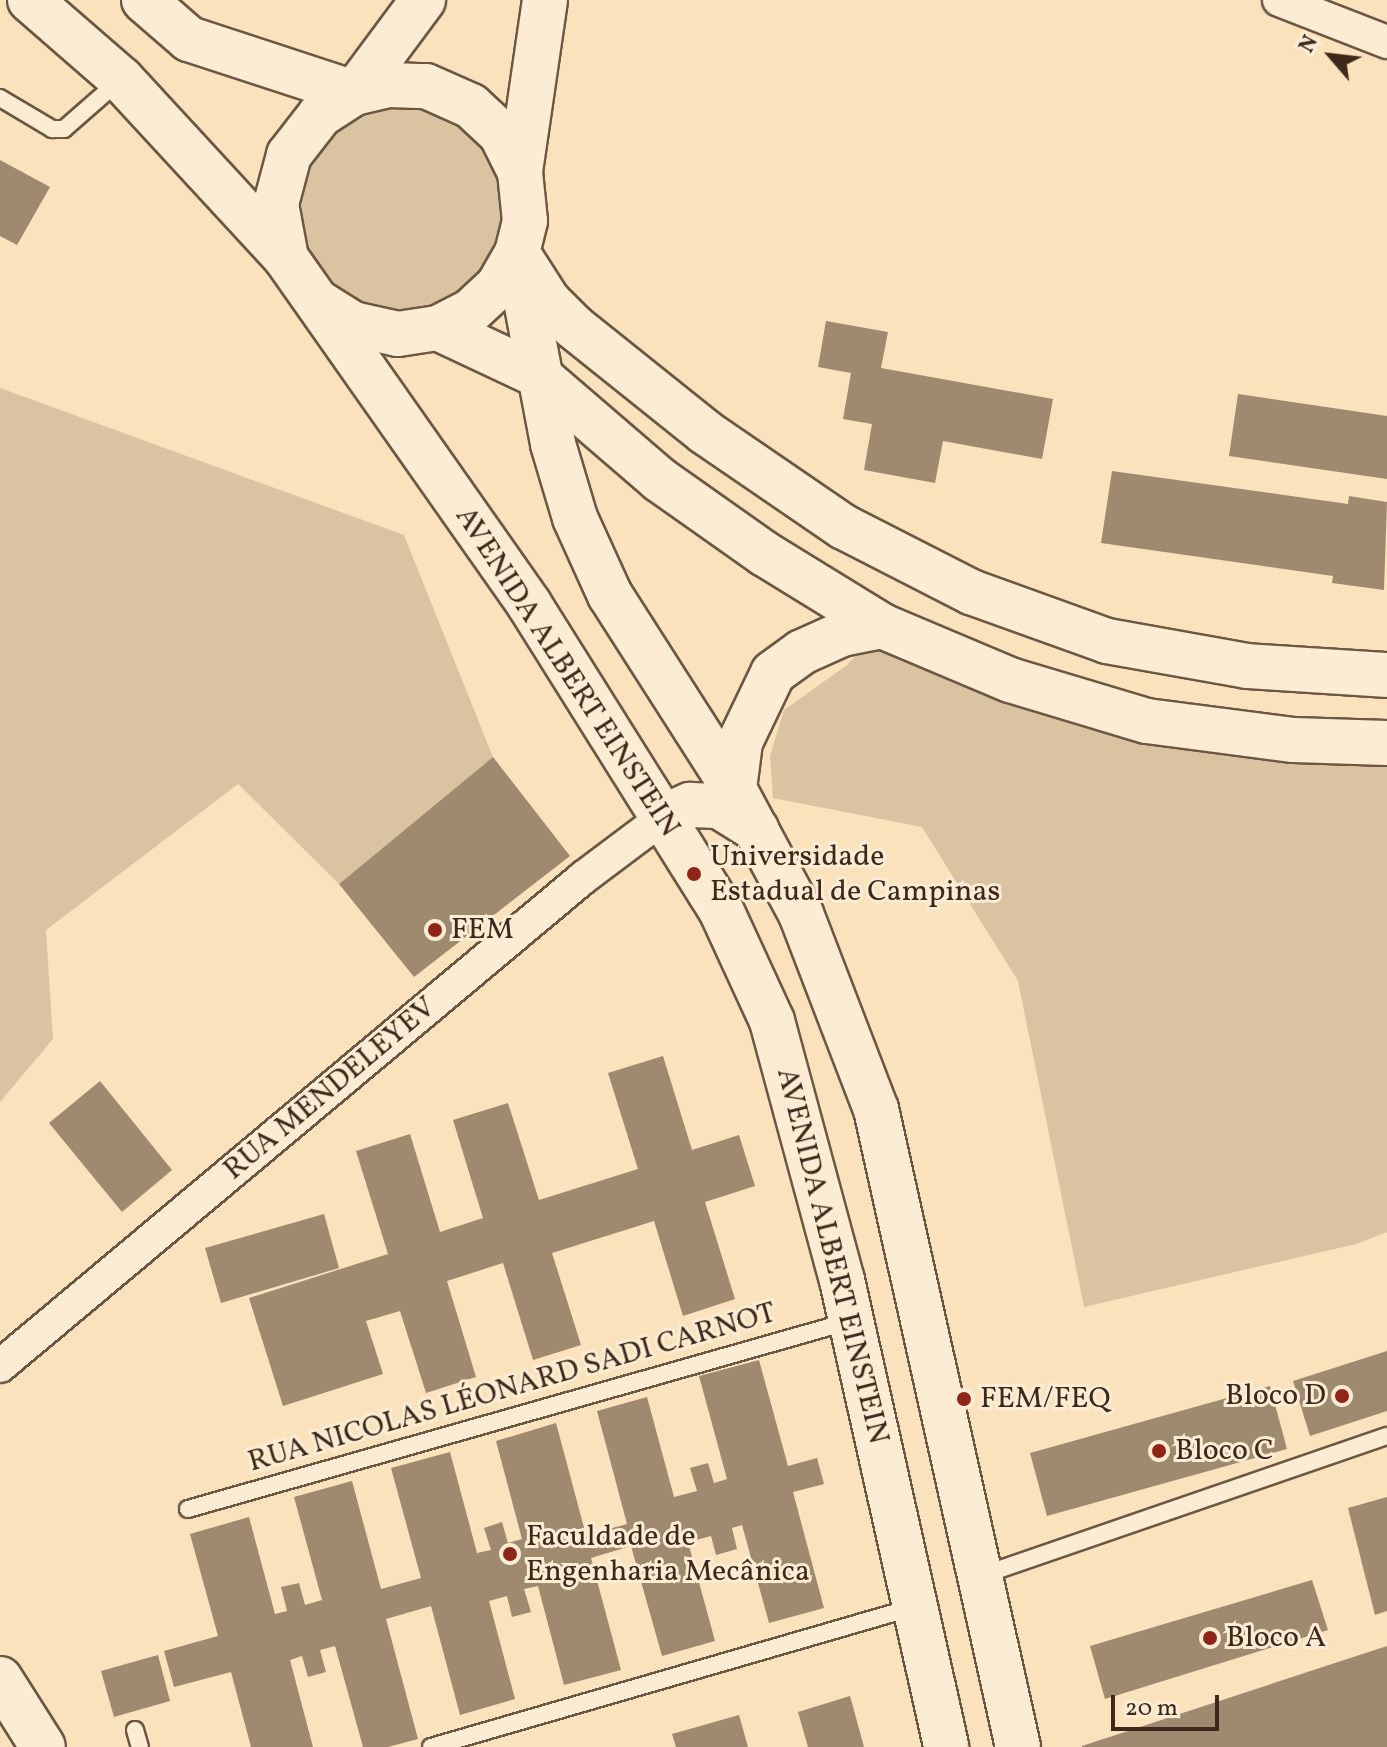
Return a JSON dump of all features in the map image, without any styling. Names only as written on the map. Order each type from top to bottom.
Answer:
[{"type":"street","name":"AVENIDA ALBERT EINSTEIN","points":[[30,0],[121,79],[248,222],[286,258],[529,604],[721,910],[772,1021],[851,1321],[946,1747]]},
{"type":"street","points":[[144,0],[189,39],[354,93]]},
{"type":"street","points":[[354,93],[423,0]]},
{"type":"street","points":[[316,300],[368,327],[398,334],[438,328],[470,312],[498,286],[517,253],[525,221],[520,172],[545,0]]},
{"type":"street","points":[[1279,0],[1387,42]]},
{"type":"street","points":[[286,258],[276,204],[289,155],[320,115],[354,93],[389,85],[426,86],[471,106],[501,134],[520,172]]},
{"type":"street","points":[[517,253],[538,375],[575,518],[610,595],[734,789],[801,914],[876,1109],[1018,1747]]},
{"type":"street","points":[[517,253],[548,301],[574,327],[705,432],[844,527],[971,592],[1107,641],[1247,666],[1387,675]]},
{"type":"street","points":[[438,328],[538,375],[660,480],[765,554],[882,626],[1010,680],[1147,721],[1294,740],[1387,743]]},
{"type":"street","points":[[734,789],[740,742],[773,673],[802,652],[842,634],[882,626]]},
{"type":"street","points":[[664,817],[690,805],[719,806],[756,829]]},
{"type":"street","name":"RUA MENDELEYEV","points":[[0,1366],[584,877],[664,817]]},
{"type":"street","points":[[1,1682],[43,1747]]},
{"type":"lane","points":[[0,98],[52,129],[64,129],[121,79]]},
{"type":"lane","name":"RUA NICOLAS LÉONARD SADI CARNOT","points":[[188,1509],[851,1321]]},
{"type":"lane","points":[[978,1576],[1387,1436]]},
{"type":"lane","points":[[431,1747],[917,1606]]},
{"type":"lane","points":[[135,1730],[140,1747]]},
{"type":"shaded area","points":[[386,105],[418,107],[457,123],[482,148],[499,180],[503,223],[496,250],[480,279],[456,301],[393,320],[322,291],[289,208],[300,166],[326,131],[356,113]]},
{"type":"shaded area","points":[[0,388],[404,535],[493,757],[339,884],[238,784],[46,930],[53,1039],[0,1102]]},
{"type":"shaded area","points":[[882,626],[1010,680],[1387,743],[1387,1232],[1356,1244],[1084,1307],[1018,981],[922,827],[773,798],[770,756],[784,710],[847,665]]},
{"type":"building","points":[[0,160],[50,187],[17,245],[0,236]]},
{"type":"building","points":[[826,321],[888,332],[881,368],[1053,399],[1042,459],[943,441],[935,483],[864,470],[872,424],[843,419],[851,373],[818,367]]},
{"type":"building","points":[[1238,394],[1387,416],[1387,479],[1229,456]]},
{"type":"building","points":[[1112,471],[1348,504],[1349,496],[1387,502],[1384,590],[1332,583],[1333,576],[1101,543]]},
{"type":"building","points":[[493,757],[570,856],[414,977],[339,884]]},
{"type":"building","points":[[663,1056],[692,1150],[739,1135],[755,1186],[705,1202],[735,1299],[683,1316],[654,1221],[552,1253],[581,1345],[533,1360],[503,1263],[447,1281],[476,1377],[426,1393],[400,1311],[366,1321],[383,1374],[283,1406],[249,1298],[388,1254],[356,1151],[410,1134],[440,1232],[483,1218],[453,1120],[508,1103],[539,1200],[638,1169],[608,1073]]},
{"type":"building","points":[[100,1081],[172,1170],[122,1212],[49,1123]]},
{"type":"building","points":[[324,1214],[339,1268],[221,1303],[205,1248]]},
{"type":"building","name":"Bloco D","points":[[1387,1351],[1387,1411],[1310,1436],[1293,1381]]},
{"type":"building","name":"Faculdade de Engenharia Mecânica","points":[[759,1360],[788,1466],[817,1458],[824,1484],[793,1492],[824,1608],[769,1623],[742,1525],[732,1528],[737,1549],[716,1555],[711,1536],[688,1542],[715,1641],[662,1656],[631,1546],[591,1558],[621,1670],[564,1685],[538,1586],[524,1589],[531,1612],[512,1617],[507,1596],[489,1601],[515,1699],[460,1715],[431,1606],[386,1619],[418,1739],[388,1747],[363,1747],[335,1646],[320,1650],[326,1672],[308,1677],[302,1656],[290,1660],[313,1747],[251,1747],[231,1672],[174,1687],[164,1651],[218,1636],[190,1534],[249,1517],[275,1614],[287,1611],[281,1587],[299,1583],[305,1605],[322,1600],[294,1497],[352,1481],[381,1589],[421,1578],[391,1468],[450,1452],[477,1553],[491,1550],[484,1528],[502,1522],[508,1543],[522,1539],[496,1441],[556,1423],[586,1535],[627,1524],[597,1411],[647,1397],[674,1497],[697,1491],[690,1468],[708,1463],[714,1483],[727,1479],[699,1376]]},
{"type":"building","name":"Bloco C","points":[[1270,1386],[1287,1449],[1047,1516],[1030,1453]]},
{"type":"building","points":[[1387,1497],[1387,1611],[1375,1615],[1348,1508]]},
{"type":"building","name":"Bloco A","points":[[1312,1580],[1328,1630],[1105,1699],[1090,1646]]},
{"type":"building","points":[[1387,1646],[1387,1747],[1082,1747],[1082,1746]]},
{"type":"building","points":[[158,1655],[170,1701],[114,1717],[101,1671]]},
{"type":"building","points":[[850,1696],[864,1747],[808,1747],[798,1712]]},
{"type":"building","points":[[739,1715],[748,1747],[676,1747],[672,1734]]},
{"type":"place","name":"Universidade Estadual de Campinas","points":[[694,874]]},
{"type":"place","name":"FEM","points":[[435,930]]},
{"type":"place","name":"Bloco D","points":[[1342,1396]]},
{"type":"place","name":"FEM/FEQ","points":[[964,1399]]},
{"type":"place","name":"Bloco C","points":[[1159,1451]]},
{"type":"place","name":"Faculdade de Engenharia Mecânica","points":[[510,1554]]},
{"type":"place","name":"Bloco A","points":[[1210,1638]]}]
